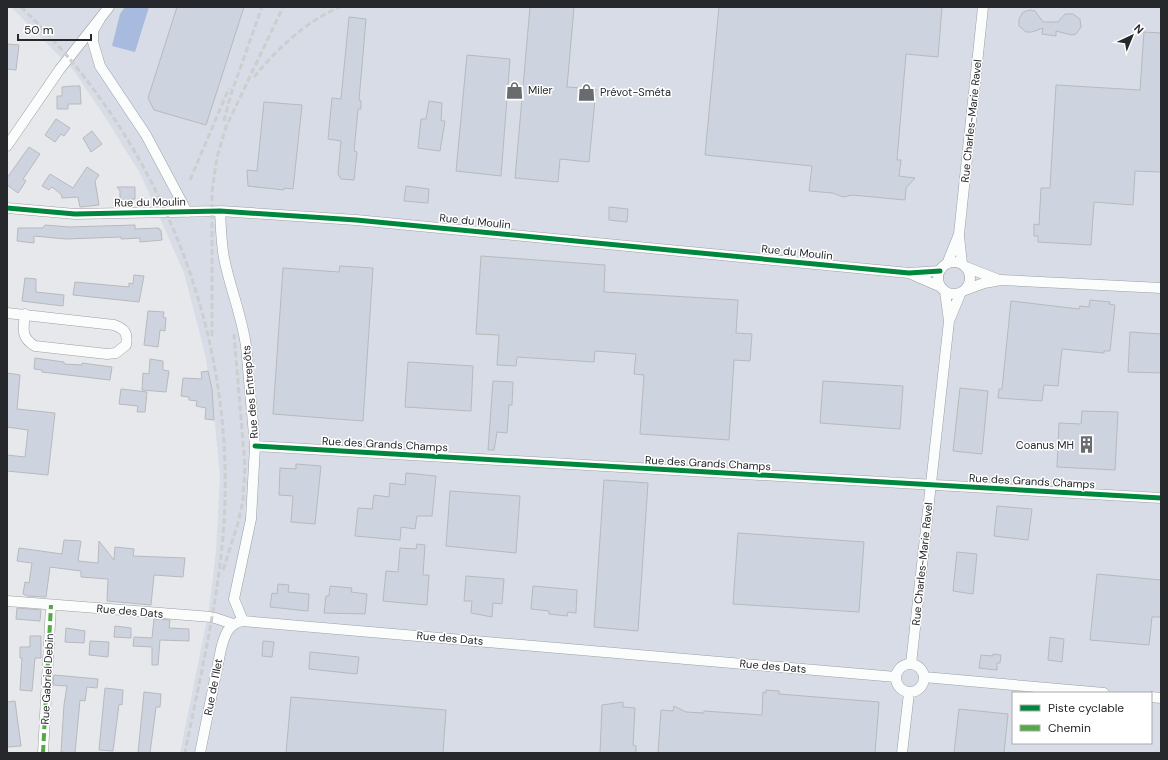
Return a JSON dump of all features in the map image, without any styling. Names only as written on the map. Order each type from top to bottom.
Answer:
[{"type":"street","points":[[7,146],[60,69],[109,7]]},
{"type":"street","name":"Rue Charles-Marie Ravel","points":[[964,265],[958,234],[983,7]]},
{"type":"street","points":[[100,19],[93,31],[93,42],[100,66],[146,135],[188,212]]},
{"type":"street","name":"Rue du Moulin","points":[[7,208],[75,214],[220,211],[422,226],[909,273],[943,267]]},
{"type":"street","name":"Rue des Entrepôts","points":[[220,211],[221,238],[224,259],[244,330],[255,446],[250,525],[234,599],[243,620]]},
{"type":"street","name":"Rue Charles-Marie Ravel","points":[[943,267],[958,234]]},
{"type":"street","points":[[1001,280],[957,262],[943,267],[938,277],[943,289],[956,294],[984,283],[1001,280],[1161,288]]},
{"type":"street","points":[[963,291],[970,281],[969,271],[964,265]]},
{"type":"street","name":"Rue du Moulin","points":[[909,273],[943,289]]},
{"type":"street","name":"Rue Charles-Marie Ravel","points":[[911,664],[949,322],[943,289]]},
{"type":"street","name":"Rue Charles-Marie Ravel","points":[[949,322],[963,291]]},
{"type":"street","points":[[7,313],[25,314],[114,325],[125,331],[128,336],[126,345],[116,353],[107,354],[35,346],[28,342],[24,337],[25,314]]},
{"type":"street","name":"Rue des Grands Champs","points":[[255,446],[1161,498]]},
{"type":"street","name":"Rue des Dats","points":[[7,601],[212,618],[233,624],[243,620],[896,677]]},
{"type":"street","name":"Rue Gabriel Debin","points":[[43,753],[51,605]]},
{"type":"street","name":"Rue de l'Ilet","points":[[200,753],[220,649],[225,634],[233,624]]},
{"type":"street","points":[[911,664],[922,670],[924,677],[922,687],[908,693],[900,689],[896,681],[896,677],[899,669],[911,664]]},
{"type":"street","points":[[924,677],[1093,692]]},
{"type":"street","points":[[902,753],[908,693]]},
{"type":"shaded area","points":[[11,7],[1161,7],[1161,753],[180,753],[209,609],[216,552],[220,477],[213,403],[205,354],[184,273],[141,175],[107,120],[74,71]]},
{"type":"water","points":[[125,7],[149,7],[135,52],[112,46],[120,14]]},
{"type":"building","points":[[177,7],[244,7],[206,125],[154,110],[148,98]]},
{"type":"building","points":[[530,7],[574,7],[567,87],[596,89],[589,162],[560,159],[558,182],[515,178]]},
{"type":"building","points":[[719,7],[942,7],[938,57],[906,54],[897,160],[901,160],[899,176],[915,178],[906,188],[905,200],[852,195],[843,197],[833,193],[809,191],[812,166],[705,155]]},
{"type":"building","points":[[1030,10],[1035,11],[1043,22],[1058,22],[1065,14],[1073,14],[1080,19],[1081,27],[1076,34],[1072,35],[1056,31],[1056,36],[1042,34],[1043,28],[1032,32],[1026,32],[1019,26],[1019,19],[1023,12]]},
{"type":"building","points":[[349,17],[366,19],[359,100],[361,101],[361,109],[358,109],[354,151],[357,152],[354,180],[341,179],[338,174],[341,141],[328,139],[332,98],[341,99]]},
{"type":"building","points":[[1144,32],[1161,33],[1161,172],[1135,171],[1133,205],[1094,202],[1091,245],[1038,242],[1038,236],[1034,236],[1034,224],[1039,225],[1041,188],[1050,188],[1056,85],[1140,90]]},
{"type":"building","points":[[7,44],[19,45],[16,70],[7,69]]},
{"type":"building","points":[[467,55],[510,59],[501,176],[456,171]]},
{"type":"building","points":[[80,86],[81,104],[68,104],[68,109],[57,109],[57,96],[62,96],[62,87]]},
{"type":"building","points":[[429,101],[442,103],[441,121],[445,121],[440,151],[418,148],[421,119],[426,119]]},
{"type":"building","points":[[264,102],[302,105],[293,189],[284,188],[284,190],[248,186],[247,170],[257,171]]},
{"type":"building","points":[[56,119],[70,128],[64,136],[61,134],[55,142],[45,135]]},
{"type":"building","points":[[92,131],[102,144],[91,152],[83,138]]},
{"type":"building","points":[[29,147],[40,154],[23,179],[26,181],[18,193],[7,185],[7,178]]},
{"type":"building","points":[[87,167],[99,175],[95,181],[99,205],[80,207],[78,197],[62,198],[61,194],[52,187],[49,190],[42,186],[50,174],[73,188]]},
{"type":"building","points":[[406,186],[429,189],[428,203],[404,201]]},
{"type":"building","points":[[117,187],[135,187],[135,199],[120,200],[120,191]]},
{"type":"building","points":[[609,207],[628,209],[627,222],[609,220]]},
{"type":"building","points":[[45,225],[69,227],[135,225],[135,229],[159,228],[159,230],[161,230],[162,240],[140,242],[140,238],[121,239],[121,237],[66,239],[34,236],[34,243],[17,241],[18,228],[43,228]]},
{"type":"building","points":[[481,256],[605,265],[604,292],[738,300],[736,333],[752,334],[750,361],[734,360],[729,440],[640,434],[644,375],[634,374],[636,354],[595,351],[594,362],[517,357],[516,366],[497,365],[499,335],[476,334]]},
{"type":"building","points":[[340,266],[373,268],[363,421],[273,414],[283,268],[339,272]]},
{"type":"building","points":[[134,275],[144,276],[139,302],[73,295],[75,282],[129,287],[129,283],[133,284]]},
{"type":"building","points":[[25,278],[36,279],[36,292],[64,295],[63,306],[22,301]]},
{"type":"building","points":[[1090,300],[1110,302],[1109,304],[1115,305],[1110,351],[1104,351],[1104,353],[1062,349],[1058,386],[1044,385],[1042,401],[998,398],[999,389],[1002,389],[1011,301],[1079,309],[1080,306],[1089,307]]},
{"type":"building","points":[[148,311],[164,312],[163,317],[166,318],[165,331],[160,330],[158,347],[144,345]]},
{"type":"building","points":[[1130,332],[1161,334],[1161,373],[1128,372]]},
{"type":"building","points":[[35,358],[64,362],[64,364],[82,365],[82,363],[112,367],[110,380],[42,372],[42,370],[34,369]]},
{"type":"building","points":[[150,359],[163,361],[163,370],[169,371],[166,392],[142,390],[143,373],[149,374]]},
{"type":"building","points":[[408,362],[473,366],[471,411],[405,407]]},
{"type":"building","points":[[208,371],[212,389],[214,420],[205,419],[206,408],[196,406],[197,401],[189,400],[189,397],[181,396],[183,378],[202,379],[201,372]]},
{"type":"building","points":[[7,373],[20,375],[17,409],[55,413],[48,475],[7,471],[7,455],[25,457],[28,430],[7,427]]},
{"type":"building","points":[[493,381],[513,382],[512,405],[509,405],[507,433],[497,432],[494,450],[488,450]]},
{"type":"building","points":[[823,381],[903,386],[900,429],[820,423]]},
{"type":"building","points":[[960,388],[988,391],[982,454],[953,451]]},
{"type":"building","points":[[121,389],[147,392],[145,412],[137,412],[138,406],[119,404]]},
{"type":"building","name":"Coanus MH","points":[[1082,411],[1118,412],[1115,470],[1057,467],[1059,423],[1081,424]]},
{"type":"building","points":[[296,464],[321,466],[315,524],[291,522],[293,496],[279,495],[280,468],[296,469]]},
{"type":"building","points":[[406,473],[436,476],[432,516],[417,516],[415,529],[401,527],[400,540],[355,536],[358,508],[372,509],[374,495],[389,497],[390,483],[405,485]]},
{"type":"building","points":[[604,480],[648,483],[638,631],[594,627]]},
{"type":"building","points":[[450,491],[520,496],[516,553],[446,546]]},
{"type":"building","points":[[997,506],[1032,509],[1028,540],[994,536]]},
{"type":"building","points":[[738,533],[864,542],[859,612],[733,604]]},
{"type":"building","points":[[64,540],[81,541],[78,561],[98,563],[99,541],[114,560],[115,547],[134,549],[133,556],[185,558],[183,577],[154,575],[151,605],[107,601],[108,579],[81,577],[81,571],[50,567],[46,597],[27,596],[23,594],[25,582],[29,583],[32,563],[17,561],[19,548],[62,554]]},
{"type":"building","points":[[417,544],[425,545],[423,575],[429,575],[427,605],[383,601],[386,571],[398,572],[400,548],[416,549]]},
{"type":"building","points":[[957,552],[977,554],[973,594],[953,591]]},
{"type":"building","points":[[1097,574],[1161,580],[1161,617],[1152,617],[1149,645],[1090,640]]},
{"type":"building","points":[[466,576],[504,579],[502,604],[493,603],[492,617],[471,613],[472,601],[464,601]]},
{"type":"building","points":[[278,584],[289,585],[288,592],[309,594],[308,611],[270,607],[272,593],[277,594]]},
{"type":"building","points":[[330,586],[352,588],[351,592],[367,594],[365,614],[324,613],[326,596],[329,596]]},
{"type":"building","points":[[533,586],[577,590],[576,613],[568,612],[567,616],[549,614],[549,611],[531,609]]},
{"type":"building","points":[[17,608],[41,610],[40,621],[16,619]]},
{"type":"building","points":[[154,619],[170,620],[169,628],[189,629],[189,641],[160,640],[158,665],[152,665],[152,647],[133,646],[134,637],[152,638]]},
{"type":"building","points":[[115,626],[131,628],[131,638],[114,637]]},
{"type":"building","points":[[66,628],[85,631],[84,643],[65,642]]},
{"type":"building","points":[[30,636],[41,636],[41,658],[35,658],[32,691],[20,690],[22,658],[20,658],[20,647],[30,647]]},
{"type":"building","points":[[1050,637],[1064,639],[1062,662],[1048,660]]},
{"type":"building","points":[[90,641],[109,642],[108,657],[89,655]]},
{"type":"building","points":[[263,641],[274,642],[272,657],[262,656]]},
{"type":"building","points":[[310,652],[359,657],[357,674],[309,669]]},
{"type":"building","points":[[993,654],[1001,655],[1000,663],[997,663],[997,670],[979,668],[981,655],[993,656]]},
{"type":"building","points":[[54,675],[98,679],[97,688],[87,687],[85,701],[80,700],[75,753],[61,752],[64,705],[67,686],[53,685]]},
{"type":"building","points":[[105,688],[123,690],[122,705],[119,704],[113,751],[99,750]]},
{"type":"building","points":[[766,690],[779,691],[779,694],[879,702],[875,753],[658,753],[661,710],[673,711],[674,706],[686,712],[704,713],[704,711],[762,715],[763,692],[766,693]]},
{"type":"building","points":[[144,692],[161,694],[160,707],[156,707],[150,753],[138,753]]},
{"type":"building","points":[[291,697],[446,710],[443,753],[286,753]]},
{"type":"building","points":[[15,701],[21,746],[7,747],[7,702]]},
{"type":"building","points":[[623,702],[623,707],[635,708],[633,745],[636,746],[636,753],[600,753],[602,705]]},
{"type":"building","points":[[959,709],[1008,714],[1004,753],[954,753]]},
{"type":"railway","points":[[21,7],[70,59],[113,116],[149,178],[179,242],[201,310],[217,380],[224,450],[224,522],[222,551],[203,667],[185,753]]},
{"type":"railway","points":[[224,121],[231,94],[262,7]]},
{"type":"railway","points":[[212,336],[212,192],[217,157],[226,127],[283,7]]},
{"type":"railway","points":[[254,77],[282,46],[304,28],[315,20],[340,7]]},
{"type":"railway","points":[[190,180],[229,88]]},
{"type":"railway","points":[[223,570],[238,523],[243,500],[245,466],[234,334]]},
{"type":"marked path","points":[[43,753],[51,605]]},
{"type":"cycle path","points":[[7,208],[75,214],[220,211],[356,220],[909,273],[940,271]]},
{"type":"cycle path","points":[[255,446],[1161,498]]},
{"type":"place","name":"Miler","points":[[515,90]]},
{"type":"place","name":"Prévot-Sméta","points":[[587,92]]},
{"type":"place","name":"Coanus MH","points":[[1087,445]]}]
